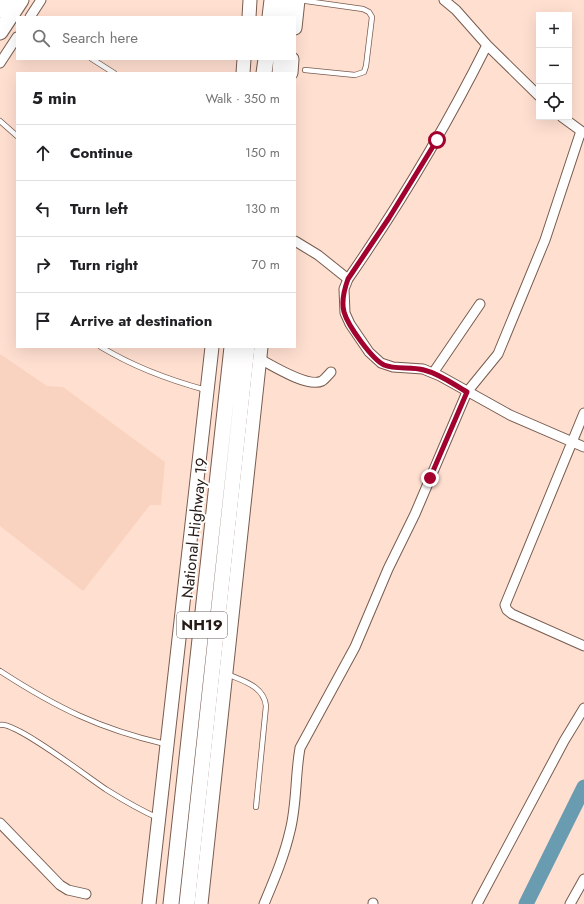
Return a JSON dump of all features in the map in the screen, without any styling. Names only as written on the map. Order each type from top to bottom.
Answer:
[{"type":"highway","points":[[0,10],[7,0]]},
{"type":"highway","points":[[0,32],[21,0]]},
{"type":"highway","points":[[270,16],[272,0]]},
{"type":"highway","points":[[285,16],[287,0]]},
{"type":"highway","points":[[264,72],[266,60]]},
{"type":"highway","points":[[280,72],[281,60]]},
{"type":"highway","name":"National Highway 19","points":[[171,904],[232,348]]},
{"type":"highway","name":"NH19","points":[[187,904],[247,348]]},
{"type":"main road","points":[[249,16],[250,0]]},
{"type":"main road","points":[[296,19],[298,0]]},
{"type":"main road","points":[[243,72],[244,60]]},
{"type":"main road","points":[[290,72],[292,60]]},
{"type":"main road","points":[[150,904],[212,348]]},
{"type":"main road","points":[[201,904],[261,353]]},
{"type":"street","points":[[31,16],[40,0]]},
{"type":"street","points":[[444,0],[456,10],[487,45],[536,93]]},
{"type":"street","points":[[0,63],[16,39]]},
{"type":"street","points":[[487,45],[456,106],[415,177],[348,279],[344,289],[345,313],[350,324],[369,352],[386,366],[423,369],[433,373],[510,415],[584,447]]},
{"type":"street","points":[[264,904],[280,866],[291,830],[295,797],[296,767],[300,748],[355,647],[467,392],[498,354],[545,240],[582,132],[566,120]]},
{"type":"street","points":[[296,242],[318,255],[348,279]]},
{"type":"street","points":[[433,373],[480,304]]},
{"type":"street","points":[[261,353],[304,380],[313,383],[321,381],[331,372]]},
{"type":"street","points":[[584,413],[505,605],[507,610],[512,614],[584,646]]},
{"type":"street","points":[[477,904],[564,741],[584,708]]},
{"type":"street","points":[[0,823],[60,885],[68,890],[86,894]]},
{"type":"street","points":[[570,904],[584,879]]},
{"type":"lane","points":[[298,0],[363,9],[369,12],[372,17],[364,72],[355,75],[305,70]]},
{"type":"lane","points":[[94,60],[112,72]]},
{"type":"lane","points":[[0,122],[16,135]]},
{"type":"lane","points":[[103,348],[139,368],[207,391]]},
{"type":"lane","points":[[0,672],[43,699],[87,720],[129,736],[167,744]]},
{"type":"lane","points":[[225,673],[254,686],[262,692],[265,698],[266,706],[256,808]]},
{"type":"lane","points":[[0,725],[11,727],[46,748],[129,804],[160,819]]},
{"type":"shaded area","points":[[0,354],[47,386],[63,387],[165,462],[161,505],[150,505],[83,591],[0,526]]},
{"type":"waterway","points":[[526,904],[584,787]]},
{"type":"route","points":[[430,478],[467,392],[440,376],[423,369],[386,366],[381,363],[369,352],[350,324],[345,313],[343,301],[344,289],[348,279],[389,218],[437,140]]}]
